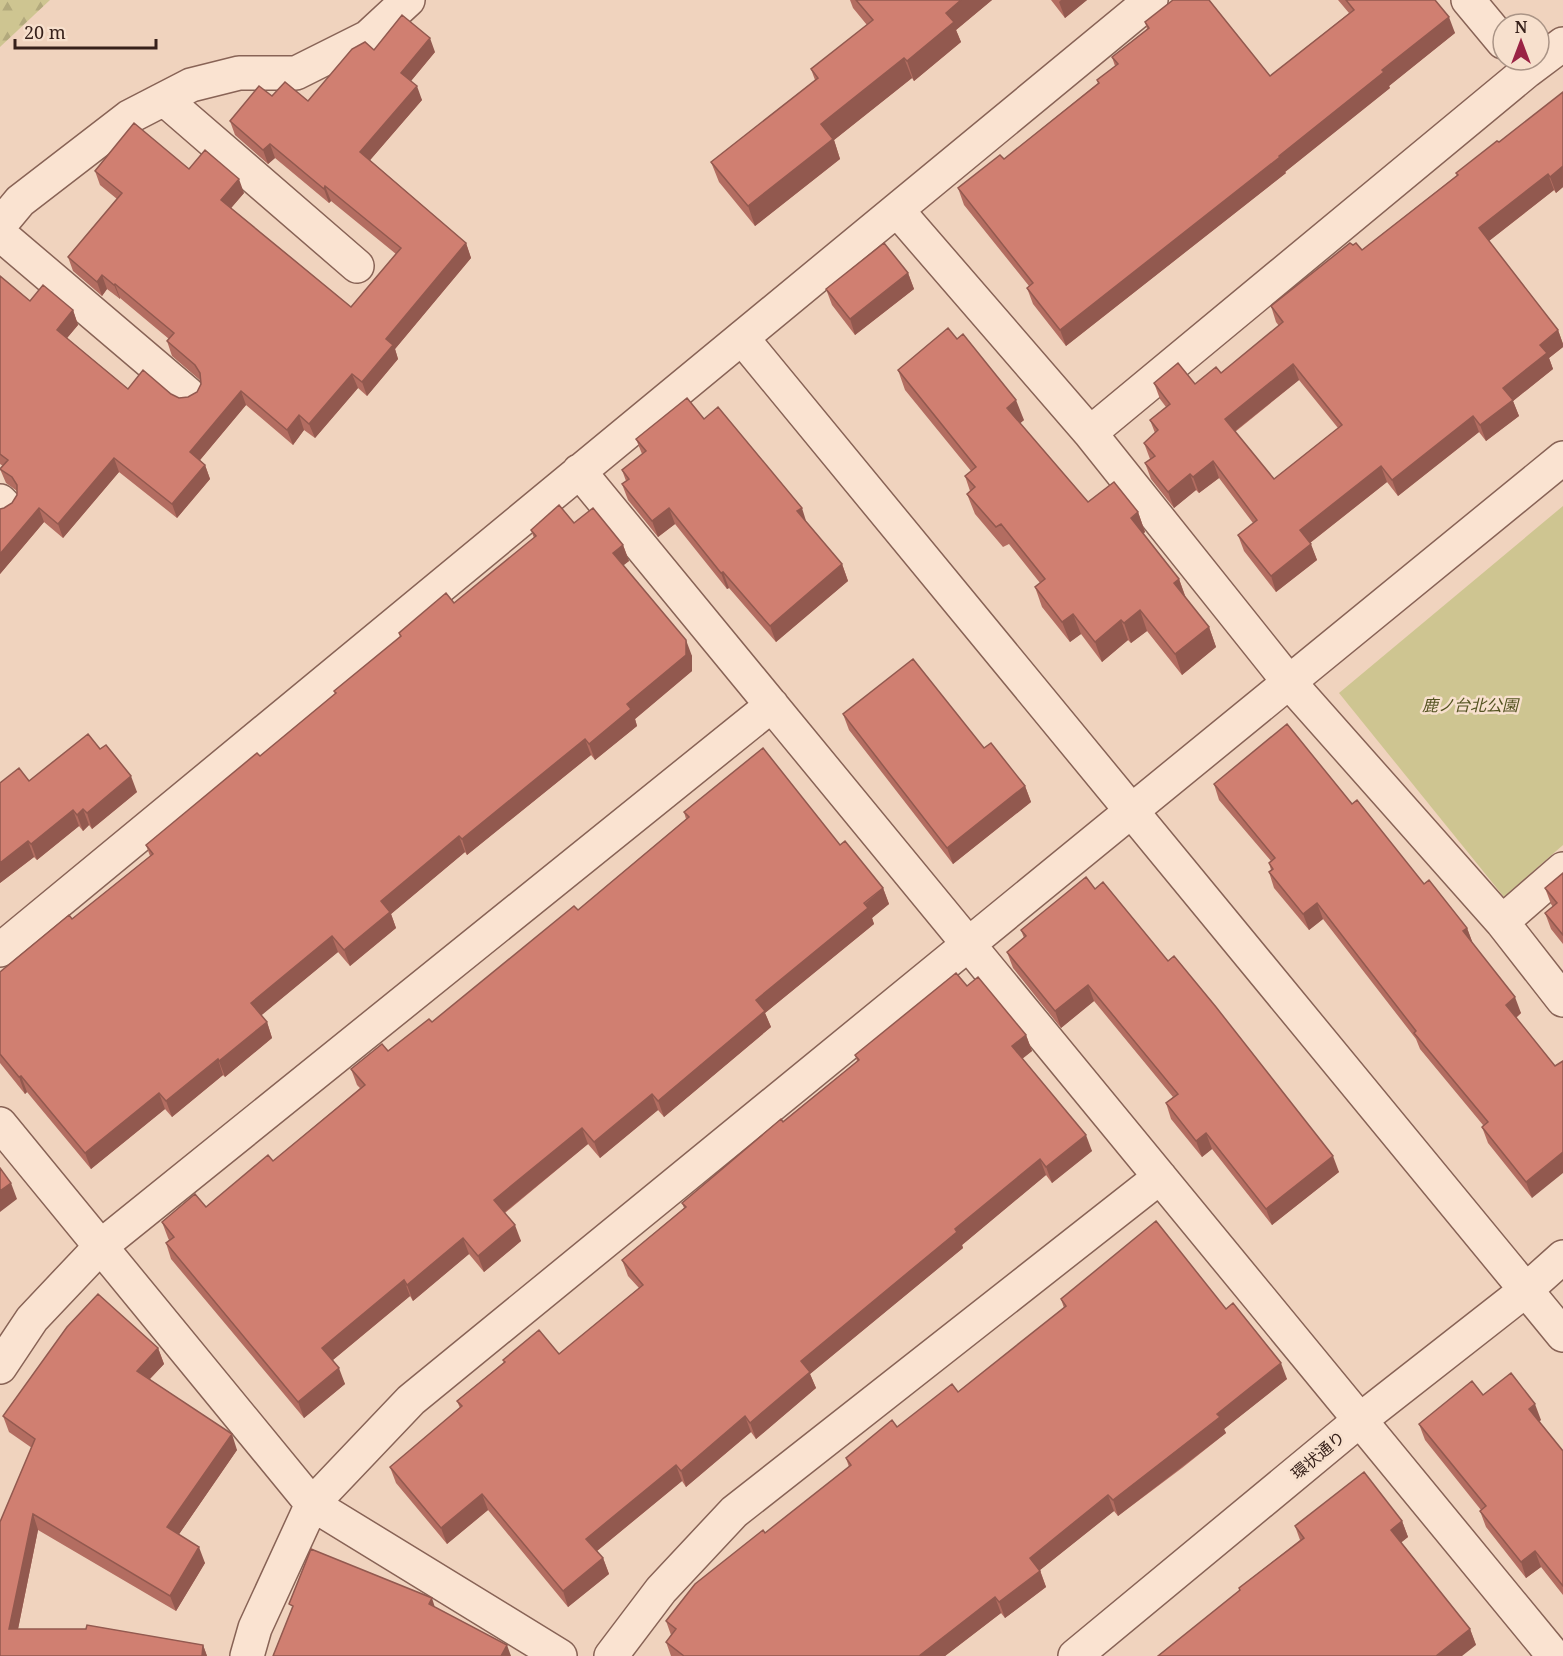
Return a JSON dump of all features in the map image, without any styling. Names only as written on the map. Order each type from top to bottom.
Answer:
[{"type":"street","points":[[0,225],[20,201],[129,117],[191,85],[239,74],[296,73],[368,37],[408,0]]},
{"type":"street","points":[[0,950],[1151,0]]},
{"type":"street","points":[[1468,0],[1491,28]]},
{"type":"street","points":[[1090,433],[1515,72]]},
{"type":"street","points":[[164,99],[357,266]]},
{"type":"street","points":[[897,210],[1090,433],[1289,682],[1502,922],[1563,1000]]},
{"type":"street","points":[[0,234],[188,394]]},
{"type":"street","points":[[742,338],[1563,1335]]},
{"type":"street","points":[[247,1656],[255,1628],[312,1504],[411,1400],[1563,458]]},
{"type":"street","points":[[579,471],[1554,1656]]},
{"type":"street","points":[[0,1367],[32,1319],[101,1246],[772,705]]},
{"type":"street","points":[[1502,922],[1563,869]]},
{"type":"street","points":[[0,1124],[312,1504],[560,1656]]},
{"type":"street","points":[[611,1656],[661,1590],[734,1512],[1160,1178]]},
{"type":"street","name":"環状通り","points":[[1075,1656],[1360,1420],[1526,1290],[1563,1257]]},
{"type":"green space","points":[[0,0],[50,0],[0,47]]},
{"type":"green space","name":"鹿ノ台北公園","points":[[1563,506],[1563,845],[1504,897],[1339,693]]},
{"type":"building","points":[[856,0],[961,0],[946,13],[954,22],[907,61],[904,58],[821,124],[833,139],[748,206],[711,162],[818,78],[811,69],[873,20]]},
{"type":"building","points":[[1173,0],[1209,0],[1270,76],[1354,10],[1346,0],[1435,0],[1449,17],[1382,70],[1384,72],[1280,157],[1060,330],[1027,288],[1033,283],[958,188],[1000,155],[1004,159],[1099,83],[1097,80],[1118,64],[1112,57],[1149,28],[1145,22]]},
{"type":"building","points":[[402,15],[430,38],[401,73],[417,86],[360,152],[466,243],[386,339],[393,345],[362,382],[352,374],[309,424],[299,415],[287,430],[241,391],[190,452],[205,465],[172,504],[114,458],[58,524],[39,508],[0,554],[0,509],[12,503],[17,495],[17,485],[12,477],[0,469],[8,460],[0,454],[0,276],[30,301],[43,285],[73,310],[57,330],[128,389],[143,370],[179,398],[188,397],[197,392],[201,384],[200,373],[195,365],[167,341],[174,333],[115,284],[102,275],[97,282],[68,257],[122,193],[95,171],[134,123],[189,169],[205,150],[239,179],[221,200],[351,307],[401,248],[270,144],[263,150],[230,121],[259,86],[272,96],[285,82],[308,101],[352,49],[365,42],[374,50]]},
{"type":"building","points":[[1563,92],[1563,166],[1550,177],[1548,174],[1479,228],[1558,330],[1540,345],[1547,353],[1503,388],[1513,400],[1480,425],[1473,416],[1392,480],[1381,466],[1300,530],[1311,544],[1271,576],[1238,535],[1257,520],[1213,461],[1193,477],[1190,474],[1168,492],[1145,463],[1155,456],[1144,443],[1158,430],[1150,420],[1170,404],[1154,383],[1178,363],[1195,384],[1216,367],[1221,373],[1283,322],[1271,306],[1350,243],[1353,245],[1356,243],[1362,250],[1458,175],[1456,173],[1497,141],[1499,142]],"holes":[[[1293,364],[1342,425],[1274,479],[1225,419]]]},
{"type":"building","points":[[884,243],[908,273],[850,319],[826,289]]},
{"type":"building","points":[[948,328],[957,339],[963,334],[1016,400],[1007,408],[1088,502],[1114,482],[1138,512],[1131,518],[1179,579],[1174,583],[1209,627],[1175,654],[1140,610],[1124,623],[1121,620],[1095,642],[1073,614],[1062,622],[1035,587],[1045,579],[1001,524],[996,527],[967,494],[975,487],[965,476],[976,467],[898,370]]},
{"type":"building","points":[[687,398],[704,419],[718,407],[802,508],[797,511],[842,564],[770,626],[723,572],[721,573],[669,508],[652,521],[622,484],[629,479],[622,470],[646,451],[636,439]]},
{"type":"building","points":[[559,505],[574,523],[593,508],[623,545],[613,553],[686,640],[686,655],[627,704],[631,709],[589,744],[585,739],[462,839],[459,836],[381,901],[390,912],[344,950],[332,936],[251,1003],[267,1022],[166,1101],[159,1093],[85,1153],[0,1054],[0,972],[69,915],[72,919],[153,854],[146,845],[257,753],[260,756],[336,693],[334,691],[401,636],[399,633],[446,593],[454,603],[536,536],[531,530]]},
{"type":"building","points":[[913,659],[984,748],[991,743],[1025,786],[947,848],[843,714]]},
{"type":"building","points":[[1287,724],[1352,804],[1357,800],[1424,884],[1429,880],[1467,928],[1463,931],[1515,997],[1506,1005],[1555,1066],[1563,1061],[1563,1152],[1526,1182],[1482,1127],[1488,1122],[1414,1033],[1416,1031],[1317,903],[1303,914],[1269,872],[1273,869],[1269,863],[1275,858],[1214,784]]},
{"type":"building","points":[[88,734],[100,749],[106,745],[131,776],[87,813],[83,809],[77,815],[73,810],[31,844],[28,841],[0,863],[0,783],[19,768],[29,781]]},
{"type":"building","points":[[763,748],[840,845],[845,841],[883,888],[864,903],[868,908],[756,1000],[765,1011],[658,1101],[652,1094],[594,1142],[582,1128],[494,1200],[515,1225],[478,1256],[463,1238],[407,1285],[404,1280],[322,1348],[339,1368],[298,1402],[166,1243],[174,1237],[162,1222],[195,1194],[206,1207],[268,1155],[273,1161],[365,1085],[351,1069],[382,1044],[388,1051],[429,1019],[432,1022],[574,906],[578,910],[689,817],[684,812]]},
{"type":"building","points":[[1563,873],[1563,935],[1545,913],[1557,903],[1545,888]]},
{"type":"building","points":[[1086,877],[1095,889],[1103,882],[1168,961],[1174,956],[1333,1156],[1266,1209],[1206,1133],[1196,1141],[1166,1103],[1178,1094],[1088,985],[1055,1011],[1007,952],[1026,936],[1021,930]]},
{"type":"building","points":[[956,973],[967,986],[978,977],[1026,1035],[1012,1046],[1086,1135],[1046,1167],[1040,1159],[955,1229],[957,1232],[801,1361],[810,1372],[750,1423],[745,1416],[681,1471],[676,1465],[586,1539],[603,1558],[563,1591],[482,1494],[441,1528],[390,1467],[462,1406],[457,1401],[505,1362],[503,1360],[539,1330],[559,1354],[643,1285],[622,1260],[686,1207],[682,1203],[781,1119],[783,1122],[859,1060],[855,1055]]},
{"type":"building","points":[[0,1168],[11,1183],[0,1191]]},
{"type":"building","points":[[1156,1221],[1226,1309],[1233,1303],[1281,1363],[1217,1414],[1220,1417],[1113,1500],[1108,1495],[1030,1558],[1040,1571],[999,1602],[995,1597],[919,1656],[684,1656],[666,1642],[676,1629],[666,1621],[695,1584],[763,1530],[765,1533],[851,1465],[846,1458],[892,1420],[897,1427],[952,1384],[958,1392],[1066,1306],[1061,1299]]},
{"type":"building","points":[[98,1294],[158,1348],[137,1371],[232,1434],[167,1527],[199,1547],[170,1596],[33,1514],[9,1629],[86,1629],[87,1625],[203,1645],[202,1656],[0,1656],[0,1522],[35,1439],[3,1416],[67,1327]]},
{"type":"building","points":[[1511,1373],[1535,1404],[1529,1409],[1563,1451],[1563,1586],[1535,1551],[1521,1562],[1480,1511],[1486,1506],[1419,1424],[1472,1381],[1483,1395]]},
{"type":"building","points":[[1364,1472],[1402,1521],[1391,1530],[1470,1629],[1436,1656],[1158,1656],[1240,1590],[1239,1588],[1304,1538],[1295,1526]]},
{"type":"building","points":[[311,1549],[432,1598],[429,1604],[507,1645],[501,1656],[273,1656],[293,1606],[289,1604]]}]
